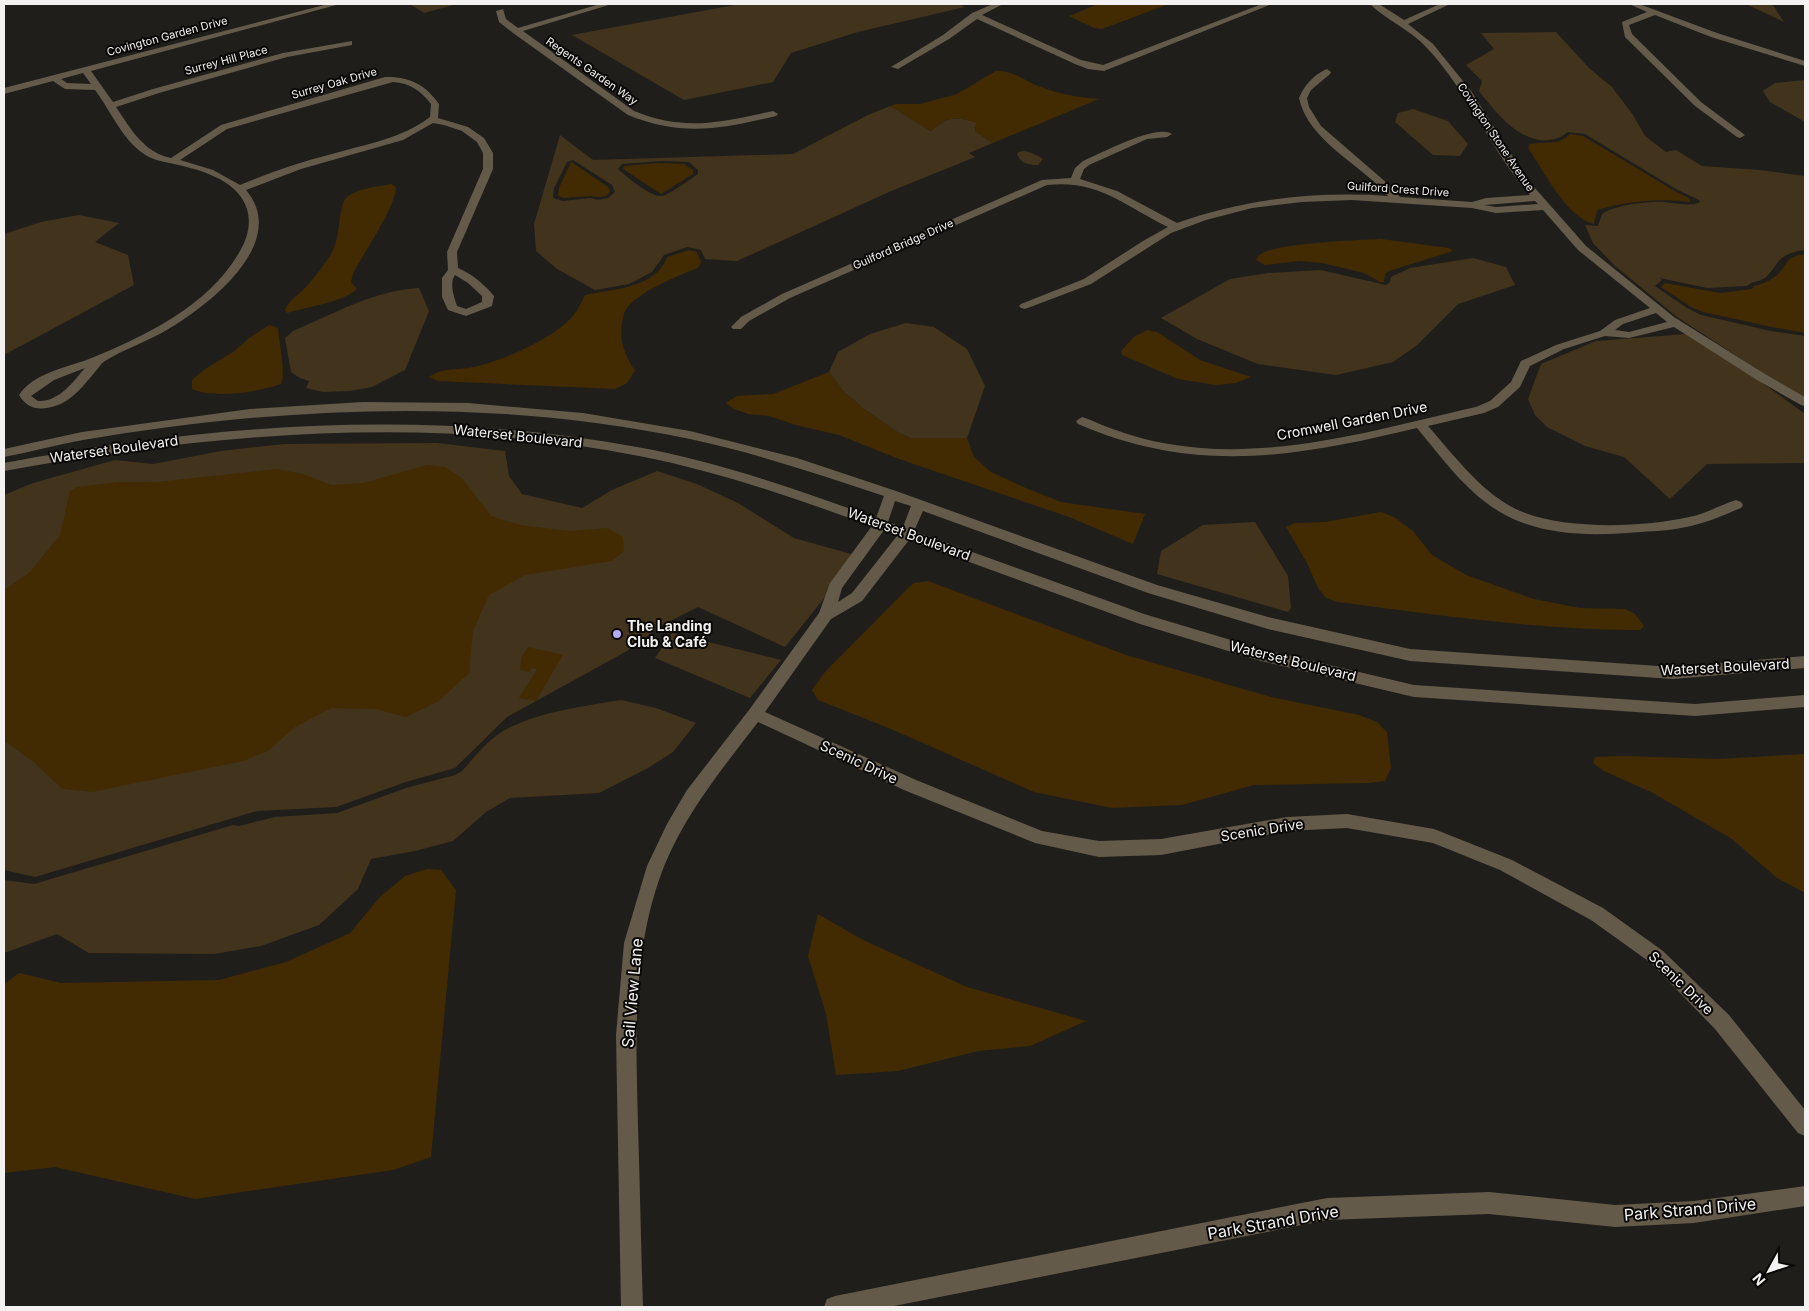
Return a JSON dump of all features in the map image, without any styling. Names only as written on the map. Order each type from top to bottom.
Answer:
[{"type":"street","name":"Covington Garden Drive","points":[[4,91],[336,4]]},
{"type":"street","points":[[516,30],[608,4]]},
{"type":"street","points":[[895,67],[919,51],[944,38],[975,15],[1000,4]]},
{"type":"street","points":[[975,15],[1083,64],[1104,68],[1268,4]]},
{"type":"street","name":"Covington Stone Avenue","points":[[1374,4],[1403,23],[1430,46],[1468,94],[1523,181],[1582,248],[1676,322],[1805,408]]},
{"type":"street","points":[[1403,23],[1446,4]]},
{"type":"street","points":[[1633,4],[1714,35],[1805,64]]},
{"type":"street","name":"Regents Garden Way","points":[[500,12],[502,20],[631,113],[649,121],[683,128],[722,125],[773,114]]},
{"type":"street","points":[[1655,12],[1625,24],[1628,35],[1698,104],[1740,135]]},
{"type":"street","name":"Surrey Hill Place","points":[[112,106],[156,91],[286,55],[349,43]]},
{"type":"street","points":[[85,70],[141,147],[154,156],[212,172],[240,189],[252,211],[254,233],[235,270],[224,282],[188,311],[99,359],[39,382],[25,395],[27,400],[31,404],[38,405],[63,398],[99,359]]},
{"type":"street","points":[[1327,72],[1312,82],[1303,98],[1310,117],[1317,128],[1385,186],[1397,200]]},
{"type":"street","points":[[54,78],[64,86],[96,87]]},
{"type":"street","name":"Surrey Oak Drive","points":[[172,161],[224,127],[385,80],[403,79],[409,81],[431,98],[436,109],[434,118],[430,120]]},
{"type":"street","points":[[240,189],[288,170],[397,139],[418,130],[430,120],[446,122],[465,129],[481,140],[488,153],[488,169],[452,252],[453,270]]},
{"type":"street","points":[[1168,134],[1145,138],[1086,163],[1080,168],[1075,180],[1102,187],[1164,221],[1177,226]]},
{"type":"street","name":"Guilford Bridge Drive","points":[[737,327],[746,319],[786,296],[1027,189],[1050,181],[1075,180]]},
{"type":"street","name":"Guilford Crest Drive","points":[[1025,306],[1094,279],[1157,236],[1177,226],[1226,210],[1293,199],[1333,197],[1397,200],[1442,205],[1538,198]]},
{"type":"street","name":"Guilford Crest Drive","points":[[1472,204],[1496,210],[1546,207]]},
{"type":"street","name":"Cromwell Garden Drive","points":[[1082,422],[1121,437],[1163,447],[1241,453],[1295,449],[1480,410],[1494,404],[1516,384],[1525,364],[1560,346],[1604,333],[1619,322],[1658,309]]},
{"type":"street","name":"Cromwell Garden Drive","points":[[1604,333],[1629,335],[1676,322]]},
{"type":"street","name":"Covington Stone Avenue","points":[[1761,377],[1805,402]]},
{"type":"street","name":"Waterset Boulevard","points":[[4,453],[82,436],[250,413],[363,406],[468,407],[583,417],[690,435],[792,461],[891,494],[1162,592],[1268,623],[1410,655],[1673,673],[1805,662]]},
{"type":"street","points":[[1419,423],[1487,496],[1504,508],[1527,520],[1548,527],[1598,530],[1674,525],[1699,519],[1736,505]]},
{"type":"street","name":"Waterset Boulevard","points":[[4,467],[146,443],[226,434],[340,427],[457,430],[548,438],[636,451],[700,465],[769,484],[1140,618],[1261,655],[1414,691],[1695,710],[1805,701]]},
{"type":"street","name":"Sail View Lane","points":[[632,1307],[626,1035],[633,943],[656,866],[673,829],[693,795],[755,714],[826,615],[835,587],[882,524],[891,494]]},
{"type":"street","name":"Sail View Lane","points":[[826,615],[857,597],[906,533],[919,504]]},
{"type":"street","name":"Scenic Drive","points":[[755,714],[910,785],[1041,838],[1098,849],[1161,847],[1287,824],[1347,821],[1434,836],[1506,865],[1589,909],[1657,957],[1722,1022],[1805,1126]]},
{"type":"street","name":"Park Strand Drive","points":[[835,1307],[1327,1209],[1489,1203],[1616,1216],[1694,1212],[1805,1196]]},
{"type":"shaded area","points":[[410,4],[457,4],[424,13]]},
{"type":"shaded area","points":[[740,4],[958,4],[965,7],[858,32],[791,53],[773,82],[684,100],[572,35]]},
{"type":"shaded area","points":[[1098,4],[1169,4],[1102,29],[1094,28],[1069,16]]},
{"type":"shaded area","points":[[1746,4],[1772,4],[1784,22]]},
{"type":"shaded area","points":[[1556,32],[1589,68],[1612,87],[1633,115],[1645,136],[1666,152],[1676,150],[1702,166],[1760,170],[1805,176],[1805,250],[1783,257],[1765,278],[1747,286],[1707,288],[1660,278],[1662,280],[1655,286],[1687,308],[1701,315],[1771,331],[1805,336],[1805,397],[1766,375],[1677,317],[1614,265],[1593,243],[1585,225],[1598,226],[1602,214],[1623,206],[1658,202],[1692,204],[1700,202],[1699,200],[1676,189],[1585,134],[1568,132],[1559,138],[1546,140],[1534,139],[1523,134],[1503,119],[1479,91],[1482,81],[1466,65],[1494,49],[1481,33]]},
{"type":"shaded area","points":[[996,71],[1015,75],[1038,86],[1058,92],[1099,99],[993,143],[975,131],[976,122],[957,118],[947,120],[931,131],[890,106],[896,104],[920,104],[957,94]]},
{"type":"shaded area","points":[[1805,80],[1805,122],[1770,102],[1763,91],[1775,83]]},
{"type":"shaded area","points":[[890,106],[931,131],[947,120],[957,118],[977,122],[975,131],[993,143],[969,153],[975,157],[889,192],[737,261],[705,259],[701,250],[687,247],[664,255],[652,272],[629,284],[595,290],[557,269],[536,251],[534,224],[560,135],[593,160],[793,154],[868,115]],"holes":[[[573,160],[612,185],[615,192],[608,198],[598,200],[590,198],[563,201],[553,198],[554,188],[567,162]],[[661,161],[689,162],[698,170],[698,174],[661,196],[645,190],[618,169],[622,164]]]},
{"type":"shaded area","points":[[1413,109],[1448,121],[1468,144],[1460,156],[1433,155],[1395,122],[1398,113]]},
{"type":"shaded area","points":[[1570,134],[1583,136],[1690,199],[1690,202],[1655,200],[1620,204],[1597,210],[1594,224],[1584,220],[1556,192],[1528,148],[1530,144],[1556,142]]},
{"type":"shaded area","points":[[1022,151],[1043,159],[1038,165],[1027,164],[1018,156],[1017,153]]},
{"type":"shaded area","points":[[571,162],[608,187],[610,192],[606,196],[600,197],[564,198],[558,196],[559,188]]},
{"type":"shaded area","points":[[659,163],[684,164],[693,170],[693,174],[661,194],[623,169],[624,166]]},
{"type":"shaded area","points":[[391,184],[396,187],[391,206],[353,273],[351,282],[357,289],[351,294],[334,301],[287,313],[285,310],[289,303],[313,279],[333,250],[342,207],[346,198],[361,190]]},
{"type":"shaded area","points":[[79,215],[119,223],[95,242],[128,255],[134,285],[4,355],[4,234],[41,222]]},
{"type":"shaded area","points":[[1381,239],[1449,248],[1453,251],[1389,271],[1385,274],[1384,282],[1380,282],[1364,273],[1322,263],[1299,261],[1265,265],[1256,260],[1260,254],[1283,247]]},
{"type":"shaded area","points":[[689,250],[697,252],[701,262],[698,268],[647,291],[630,304],[624,312],[621,330],[622,342],[635,371],[627,383],[615,389],[438,381],[429,377],[443,371],[469,368],[509,356],[562,327],[575,313],[585,295],[619,289],[643,282],[661,268],[667,257]]},
{"type":"shaded area","points":[[1805,254],[1805,333],[1703,312],[1691,307],[1661,287],[1665,283],[1720,293],[1752,289],[1754,286],[1774,277],[1793,257]]},
{"type":"shaded area","points":[[1473,258],[1506,267],[1515,285],[1458,304],[1416,346],[1393,362],[1336,375],[1258,364],[1197,339],[1161,318],[1230,279],[1268,273],[1321,270],[1386,285],[1390,282],[1391,277],[1410,268]]},
{"type":"shaded area","points":[[419,288],[429,311],[405,370],[372,387],[350,391],[323,392],[306,388],[309,381],[291,372],[285,338],[293,331],[370,298],[386,293]]},
{"type":"shaded area","points":[[906,323],[934,327],[967,349],[985,386],[967,438],[910,438],[897,432],[864,409],[843,391],[829,372],[838,352],[870,334]]},
{"type":"shaded area","points":[[269,325],[278,328],[283,364],[281,384],[260,390],[224,394],[212,394],[192,389],[192,380],[205,369],[233,352]]},
{"type":"shaded area","points":[[1147,330],[1157,332],[1200,360],[1251,377],[1236,383],[1216,385],[1178,379],[1122,355],[1121,351],[1134,337]]},
{"type":"shaded area","points":[[1686,334],[1757,379],[1805,414],[1805,463],[1707,464],[1670,499],[1624,457],[1585,446],[1547,427],[1535,415],[1528,399],[1541,364],[1596,341]]},
{"type":"shaded area","points":[[829,372],[843,391],[864,409],[897,432],[910,438],[967,438],[974,457],[991,472],[1026,488],[1061,502],[1145,514],[1133,544],[1069,517],[899,459],[839,435],[796,425],[769,416],[748,414],[734,409],[726,403],[737,396],[773,394]]},
{"type":"shaded area","points":[[437,443],[505,451],[509,476],[522,494],[582,508],[612,490],[657,471],[697,484],[738,503],[794,538],[858,556],[785,647],[698,607],[664,624],[627,651],[507,717],[455,768],[406,782],[336,807],[257,811],[35,877],[4,870],[4,495],[33,483],[115,460],[153,464],[221,451],[284,444]]},
{"type":"shaded area","points":[[427,465],[445,467],[462,478],[491,516],[520,525],[571,531],[607,528],[623,537],[624,551],[612,561],[525,575],[489,595],[473,631],[469,673],[439,701],[406,717],[376,709],[331,708],[295,727],[268,751],[243,761],[92,792],[62,789],[35,763],[4,741],[4,590],[30,572],[60,535],[70,491],[77,487],[119,482],[156,482],[277,469],[303,474],[331,485],[363,483]]},
{"type":"shaded area","points":[[1381,512],[1394,517],[1413,531],[1432,555],[1466,575],[1534,599],[1580,608],[1625,609],[1635,614],[1644,626],[1640,630],[1526,625],[1338,602],[1326,598],[1318,588],[1307,563],[1286,527],[1295,523],[1325,522]]},
{"type":"shaded area","points":[[1255,522],[1288,576],[1291,608],[1288,612],[1157,574],[1161,551],[1203,525]]},
{"type":"shaded area","points":[[928,581],[1126,655],[1271,697],[1359,715],[1377,722],[1387,732],[1391,768],[1385,781],[1254,785],[1182,805],[1112,808],[1034,792],[891,729],[818,700],[812,690],[825,672],[908,588],[914,583]]},
{"type":"shaded area","points":[[672,633],[781,660],[750,698],[655,658]]},
{"type":"shaded area","points":[[528,647],[563,655],[536,701],[519,698],[537,669],[532,668],[529,672],[520,670],[522,656]]},
{"type":"shaded area","points":[[621,700],[656,708],[696,723],[673,752],[648,768],[599,793],[510,798],[486,812],[453,841],[415,851],[371,859],[358,889],[319,925],[261,946],[214,954],[89,953],[57,934],[4,953],[4,880],[34,884],[233,825],[239,826],[275,817],[337,813],[406,788],[455,775],[462,771],[500,733],[527,720],[558,711]]},
{"type":"shaded area","points":[[1805,754],[1805,893],[1777,878],[1732,839],[1653,793],[1604,771],[1593,763],[1595,757],[1718,759]]},
{"type":"shaded area","points":[[427,869],[441,870],[456,890],[431,1157],[393,1170],[195,1199],[55,1167],[4,1173],[4,984],[19,973],[61,983],[219,980],[286,962],[350,933],[380,897],[405,876]]},
{"type":"shaded area","points":[[818,914],[863,940],[967,987],[1086,1021],[1030,1046],[978,1051],[898,1071],[836,1075],[826,1014],[808,956]]},
{"type":"place","name":"The Landing Club & Café","points":[[617,634]]}]
